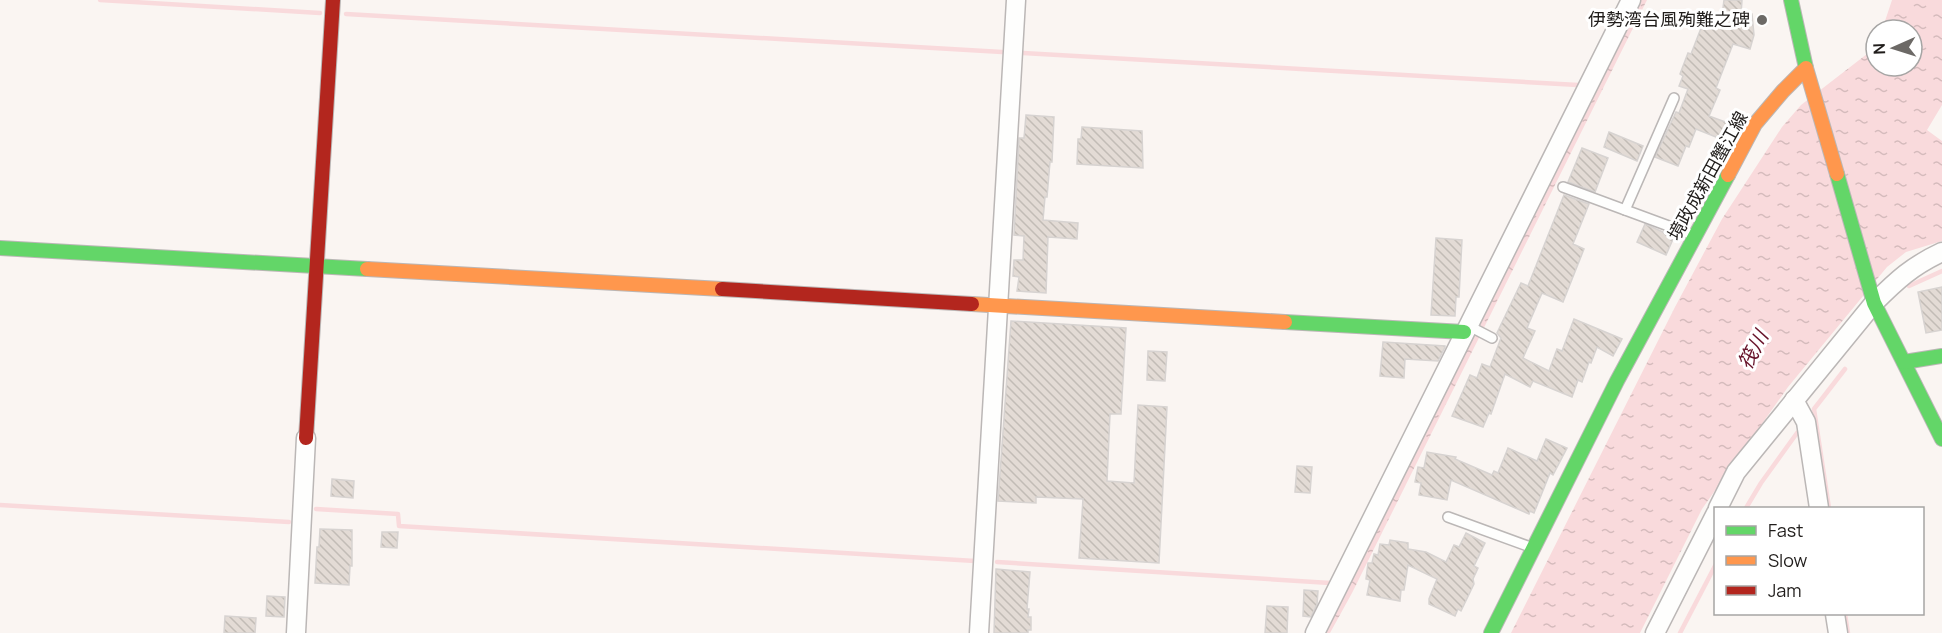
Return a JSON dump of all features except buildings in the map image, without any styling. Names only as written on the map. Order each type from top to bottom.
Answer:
[{"type":"street","points":[[296,633],[333,0]]},
{"type":"street","points":[[979,633],[1016,0]]},
{"type":"street","points":[[1315,633],[1476,331],[1630,0]]},
{"type":"street","points":[[1791,0],[1806,68],[1874,303],[1942,439]]},
{"type":"street","name":"境政成新田蟹江線","points":[[1491,633],[1617,381],[1755,124],[1806,68]]},
{"type":"street","points":[[0,248],[1476,331]]},
{"type":"street","points":[[1718,507],[1736,472],[1874,303],[1896,280],[1918,263],[1942,252]]},
{"type":"street","points":[[1904,362],[1942,356]]},
{"type":"street","points":[[1794,400],[1806,422],[1820,507]]},
{"type":"street","points":[[1655,633],[1714,517]]},
{"type":"street","points":[[1835,615],[1838,633]]},
{"type":"lane","points":[[1624,210],[1674,98]]},
{"type":"lane","points":[[1563,187],[1695,236]]},
{"type":"lane","points":[[1448,517],[1533,548]]},
{"type":"water","points":[[1639,0],[1647,0],[1352,593],[1330,633],[1324,633]]},
{"type":"water","name":"筏川","points":[[1892,0],[1942,0],[1942,105],[1927,130],[1942,141],[1942,241],[1906,252],[1887,267],[1788,387],[1702,509],[1640,633],[1511,633],[1675,307],[1722,219],[1782,127],[1801,105],[1864,56],[1864,78],[1924,78],[1924,18],[1886,18]]},
{"type":"waterway","points":[[100,0],[320,13]]},
{"type":"waterway","points":[[346,14],[1002,52]]},
{"type":"waterway","points":[[1023,53],[1578,85]]},
{"type":"waterway","points":[[1909,286],[1942,271]]},
{"type":"waterway","points":[[1829,507],[1814,409],[1845,369]]},
{"type":"waterway","points":[[1747,507],[1797,433]]},
{"type":"waterway","points":[[0,505],[289,522]]},
{"type":"waterway","points":[[316,509],[398,514],[399,526],[975,561]]},
{"type":"waterway","points":[[997,562],[1330,583]]},
{"type":"waterway","points":[[1680,633],[1714,568]]},
{"type":"waterway","points":[[1845,615],[1848,633]]},
{"type":"traffic: fast","points":[[1791,0],[1806,68]]},
{"type":"traffic: fast","points":[[1837,174],[1874,303],[1942,439]]},
{"type":"traffic: fast","points":[[1491,633],[1617,381],[1728,175]]},
{"type":"traffic: fast","points":[[0,248],[367,269]]},
{"type":"traffic: fast","points":[[1285,322],[1464,332]]},
{"type":"traffic: fast","points":[[1904,362],[1942,356]]},
{"type":"traffic: slow","points":[[1728,175],[1755,124],[1806,68],[1837,174]]},
{"type":"traffic: slow","points":[[367,269],[722,289]]},
{"type":"traffic: slow","points":[[972,304],[1285,322]]},
{"type":"traffic: jam","points":[[306,438],[333,0]]},
{"type":"traffic: jam","points":[[722,289],[972,304]]},
{"type":"place","name":"伊勢湾台風殉難之碑","points":[[1762,20]]}]
